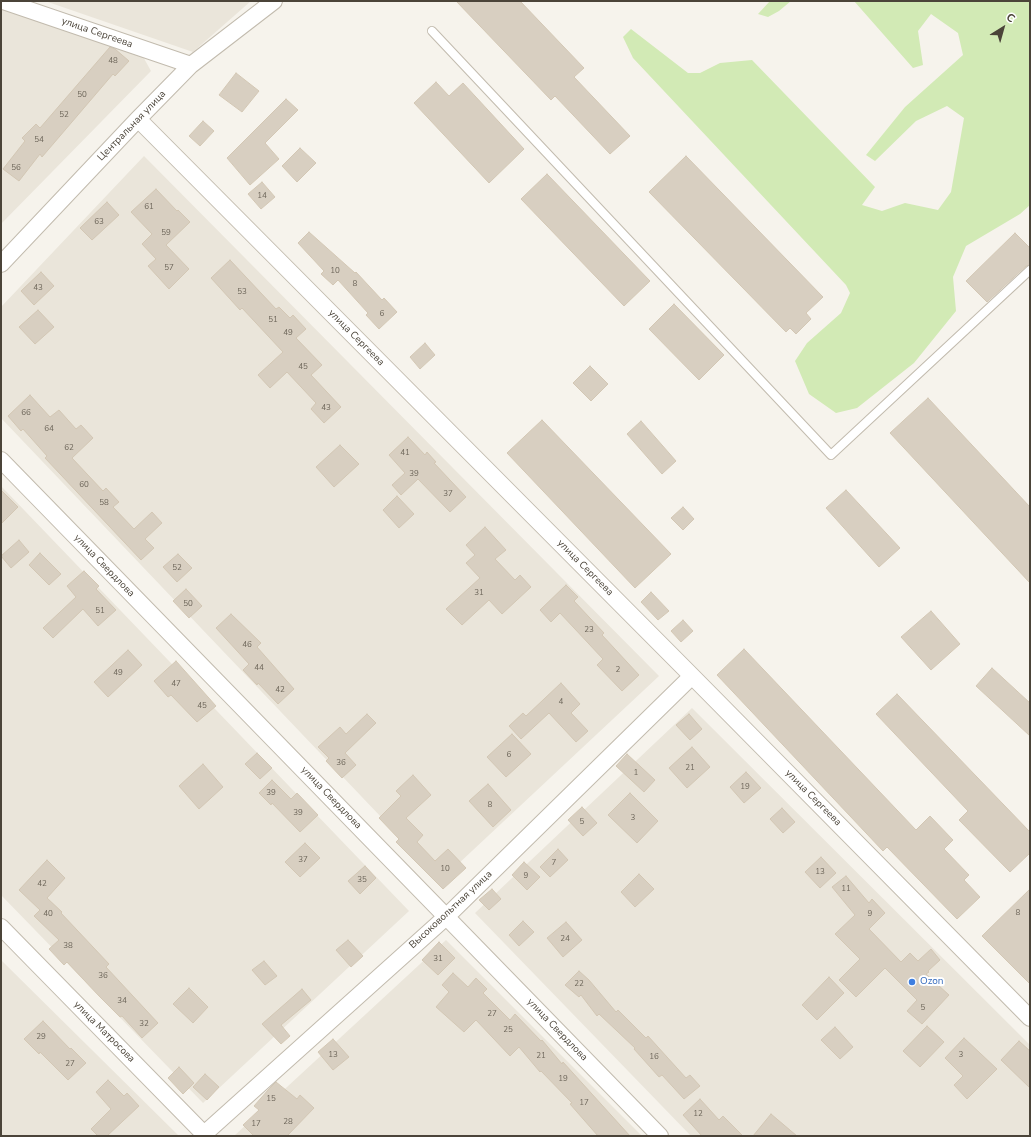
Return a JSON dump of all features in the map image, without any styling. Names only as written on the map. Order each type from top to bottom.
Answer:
[{"type":"street","name":"улица Сергеева","points":[[3,1],[192,65]]},
{"type":"street","name":"Центральная улица","points":[[1,264],[138,118],[192,65],[274,1]]},
{"type":"street","name":"улица Сергеева","points":[[138,118],[1030,1018]]},
{"type":"street","name":"улица Свердлова","points":[[1,460],[660,1136]]},
{"type":"street","name":"Высоковольтная улица","points":[[204,1135],[446,917],[692,676]]},
{"type":"street","name":"улица Матросова","points":[[1,927],[204,1135]]},
{"type":"lane","points":[[432,31],[831,455],[1030,270]]},
{"type":"shaded area","points":[[45,1],[251,1],[193,52]]},
{"type":"shaded area","points":[[1,6],[141,53],[151,71],[1,224]]},
{"type":"shaded area","points":[[144,156],[659,676],[441,880],[1,418],[1,307]]},
{"type":"shaded area","points":[[1,486],[409,911],[203,1103],[1,895]]},
{"type":"shaded area","points":[[692,708],[1030,1045],[1030,1136],[691,1136],[475,913]]},
{"type":"shaded area","points":[[446,940],[642,1136],[234,1136]]},
{"type":"shaded area","points":[[1,960],[179,1136],[1,1136]]},
{"type":"green space","points":[[770,1],[791,1],[779,11],[768,17],[758,14]]},
{"type":"green space","points":[[854,1],[1030,1],[1030,205],[1020,214],[966,246],[953,277],[956,311],[914,363],[857,408],[836,413],[809,394],[795,361],[807,343],[841,313],[850,293],[846,285],[633,58],[623,37],[631,29],[688,73],[700,73],[720,63],[752,60],[875,187],[862,205],[882,211],[905,203],[938,210],[951,192],[964,118],[947,106],[916,121],[875,161],[866,155],[905,107],[963,55],[958,33],[931,14],[918,31],[923,65],[913,68]]},
{"type":"building","points":[[456,1],[520,1],[584,68],[574,77],[630,136],[610,154],[555,96],[551,100]]},
{"type":"building","points":[[110,47],[115,49],[129,61],[115,76],[113,74],[42,157],[40,154],[19,181],[3,169],[25,141],[22,138],[36,124],[40,128]]},
{"type":"building","points":[[236,73],[259,91],[242,112],[219,95]]},
{"type":"building","points":[[436,82],[449,96],[463,83],[524,149],[489,183],[414,103]]},
{"type":"building","points":[[286,99],[298,110],[265,143],[279,159],[250,185],[227,158]]},
{"type":"building","points":[[203,121],[214,131],[200,146],[189,136]]},
{"type":"building","points":[[300,148],[316,163],[297,182],[282,166]]},
{"type":"building","points":[[686,156],[823,297],[806,313],[811,319],[796,334],[790,328],[786,332],[649,192]]},
{"type":"building","points":[[547,174],[650,281],[624,306],[521,199]]},
{"type":"building","points":[[262,182],[275,197],[261,209],[248,194]]},
{"type":"building","points":[[156,189],[190,222],[166,245],[189,269],[169,289],[148,266],[156,259],[142,244],[152,234],[131,212]]},
{"type":"building","points":[[107,202],[119,215],[92,240],[80,228]]},
{"type":"building","points":[[309,232],[355,273],[356,272],[382,300],[384,298],[397,312],[379,329],[366,315],[368,313],[338,280],[333,285],[321,274],[324,271],[298,243]]},
{"type":"building","points":[[1015,233],[1030,248],[1030,265],[1026,266],[987,302],[966,281]]},
{"type":"building","points":[[230,260],[276,309],[279,307],[290,318],[293,315],[306,329],[296,338],[322,365],[311,375],[341,407],[324,423],[311,409],[316,403],[287,372],[270,388],[258,375],[283,352],[242,308],[240,310],[211,278]]},
{"type":"building","points":[[41,272],[54,286],[34,305],[21,291]]},
{"type":"building","points":[[674,304],[724,355],[699,380],[649,329]]},
{"type":"building","points":[[38,310],[54,327],[35,344],[19,327]]},
{"type":"building","points":[[425,343],[435,355],[420,369],[410,357]]},
{"type":"building","points":[[590,366],[608,384],[591,401],[573,383]]},
{"type":"building","points":[[30,395],[50,417],[59,410],[76,429],[81,425],[93,438],[72,458],[103,491],[106,488],[119,502],[113,507],[134,529],[152,512],[162,523],[145,539],[154,548],[141,560],[45,458],[47,456],[23,429],[21,431],[8,416]]},
{"type":"building","points":[[928,398],[1030,507],[1030,583],[890,433]]},
{"type":"building","points":[[542,420],[671,554],[635,588],[507,453]]},
{"type":"building","points":[[641,421],[676,461],[662,474],[627,434]]},
{"type":"building","points":[[408,437],[425,455],[427,452],[436,462],[434,463],[466,497],[450,512],[418,479],[401,495],[392,485],[405,473],[389,455]]},
{"type":"building","points":[[340,445],[359,464],[334,487],[316,467]]},
{"type":"building","points":[[1,490],[18,507],[1,524]]},
{"type":"building","points":[[846,490],[900,548],[879,567],[826,508]]},
{"type":"building","points":[[397,496],[414,514],[399,528],[383,510]]},
{"type":"building","points":[[683,507],[694,519],[683,530],[671,518]]},
{"type":"building","points":[[485,527],[506,550],[495,559],[515,580],[520,575],[531,587],[502,614],[489,600],[462,625],[446,609],[480,578],[466,563],[475,555],[466,545]]},
{"type":"building","points":[[19,540],[29,552],[11,568],[1,556]]},
{"type":"building","points":[[40,553],[61,574],[49,585],[29,565]]},
{"type":"building","points":[[178,554],[192,568],[177,582],[163,567]]},
{"type":"building","points":[[84,571],[99,586],[96,589],[116,610],[98,626],[83,609],[53,638],[43,628],[76,597],[67,586]]},
{"type":"building","points":[[566,585],[578,597],[574,601],[604,633],[602,635],[639,675],[622,691],[597,665],[603,659],[560,613],[551,622],[540,610]]},
{"type":"building","points":[[186,589],[202,606],[189,618],[173,601]]},
{"type":"building","points":[[651,592],[669,611],[658,620],[641,602]]},
{"type":"building","points":[[931,611],[960,644],[931,670],[901,637]]},
{"type":"building","points":[[231,614],[261,643],[257,647],[294,689],[278,704],[243,670],[249,664],[216,628]]},
{"type":"building","points":[[683,620],[693,631],[681,642],[671,631]]},
{"type":"building","points":[[744,649],[916,830],[930,816],[953,840],[944,849],[969,875],[964,880],[980,897],[957,919],[887,847],[883,851],[717,675]]},
{"type":"building","points":[[128,650],[142,665],[108,697],[94,682]]},
{"type":"building","points":[[176,661],[216,706],[197,722],[171,695],[168,697],[154,681]]},
{"type":"building","points":[[992,668],[1030,703],[1030,736],[976,686]]},
{"type":"building","points":[[561,683],[580,704],[571,713],[588,731],[576,742],[549,713],[521,739],[509,726],[523,713],[526,716]]},
{"type":"building","points":[[897,694],[1030,832],[1030,853],[1010,872],[959,820],[968,811],[876,714]]},
{"type":"building","points":[[367,714],[376,723],[345,753],[356,765],[342,778],[326,761],[329,758],[318,747],[340,727],[346,734]]},
{"type":"building","points":[[689,714],[702,729],[690,740],[676,725]]},
{"type":"building","points":[[512,734],[531,754],[506,777],[487,757]]},
{"type":"building","points":[[692,747],[710,767],[687,788],[669,768]]},
{"type":"building","points":[[257,753],[272,768],[260,779],[245,764]]},
{"type":"building","points":[[627,754],[655,780],[644,792],[616,766]]},
{"type":"building","points":[[203,764],[223,787],[199,809],[179,786]]},
{"type":"building","points":[[746,772],[761,788],[744,803],[730,787]]},
{"type":"building","points":[[413,775],[431,795],[406,818],[423,835],[417,842],[435,861],[448,849],[466,868],[443,889],[396,842],[399,839],[379,818],[401,796],[396,791]]},
{"type":"building","points":[[272,780],[291,799],[297,793],[318,815],[300,832],[272,803],[271,805],[259,793]]},
{"type":"building","points":[[488,784],[511,810],[493,827],[469,801]]},
{"type":"building","points":[[630,793],[658,821],[637,843],[608,815]]},
{"type":"building","points":[[582,807],[597,823],[583,836],[568,820]]},
{"type":"building","points":[[782,808],[795,822],[783,833],[770,819]]},
{"type":"building","points":[[305,843],[320,858],[300,877],[285,862]]},
{"type":"building","points":[[558,849],[568,860],[550,877],[540,867]]},
{"type":"building","points":[[821,857],[836,873],[820,888],[805,872]]},
{"type":"building","points":[[47,860],[65,878],[47,898],[62,912],[61,913],[109,964],[106,967],[158,1023],[142,1038],[122,1016],[120,1017],[67,962],[64,965],[49,949],[59,940],[34,916],[40,910],[19,890]]},
{"type":"building","points":[[524,862],[540,877],[527,890],[512,875]]},
{"type":"building","points":[[365,866],[376,878],[360,894],[348,881]]},
{"type":"building","points":[[639,874],[654,889],[635,907],[621,892]]},
{"type":"building","points":[[846,876],[869,903],[872,899],[885,913],[869,929],[901,962],[910,953],[918,961],[931,949],[940,960],[926,974],[949,995],[922,1024],[907,1011],[917,1000],[885,968],[856,997],[839,980],[860,959],[835,934],[855,915],[832,887]]},
{"type":"building","points":[[492,889],[501,899],[489,910],[479,900]]},
{"type":"building","points":[[1030,889],[1030,984],[982,936]]},
{"type":"building","points":[[523,921],[534,932],[519,946],[509,935]]},
{"type":"building","points":[[566,922],[582,940],[563,957],[547,938]]},
{"type":"building","points":[[348,940],[363,956],[351,967],[336,950]]},
{"type":"building","points":[[439,942],[455,958],[438,975],[422,960]]},
{"type":"building","points":[[264,961],[277,976],[265,985],[252,970]]},
{"type":"building","points":[[579,971],[589,980],[616,1012],[618,1010],[646,1038],[648,1036],[686,1078],[690,1075],[700,1086],[684,1099],[662,1075],[659,1077],[634,1049],[635,1048],[599,1014],[597,1016],[581,995],[579,997],[565,985]]},
{"type":"building","points":[[453,973],[468,987],[476,978],[487,989],[483,993],[510,1020],[515,1014],[541,1041],[542,1040],[562,1064],[563,1062],[630,1136],[598,1136],[570,1104],[572,1103],[541,1071],[540,1072],[519,1047],[510,1056],[476,1020],[464,1032],[436,1007],[449,992],[442,985]]},
{"type":"building","points":[[829,977],[844,993],[817,1020],[802,1005]]},
{"type":"building","points":[[189,988],[208,1007],[193,1023],[173,1004]]},
{"type":"building","points":[[302,989],[311,1000],[281,1025],[290,1036],[281,1044],[262,1024]]},
{"type":"building","points":[[43,1021],[86,1063],[68,1080],[40,1052],[39,1054],[24,1039]]},
{"type":"building","points":[[927,1026],[944,1042],[920,1067],[903,1051]]},
{"type":"building","points":[[835,1027],[853,1047],[840,1059],[821,1040]]},
{"type":"building","points":[[964,1038],[997,1069],[967,1099],[954,1085],[963,1076],[945,1058]]},
{"type":"building","points":[[333,1039],[349,1057],[333,1070],[318,1052]]},
{"type":"building","points":[[1019,1041],[1030,1051],[1030,1088],[1001,1060]]},
{"type":"building","points":[[179,1067],[194,1083],[183,1094],[168,1078]]},
{"type":"building","points":[[205,1074],[219,1087],[207,1100],[193,1087]]},
{"type":"building","points":[[108,1080],[124,1096],[127,1093],[139,1106],[107,1136],[98,1136],[91,1129],[111,1109],[96,1092]]},
{"type":"building","points":[[276,1082],[297,1099],[300,1095],[314,1108],[287,1136],[254,1136],[243,1125],[259,1110],[254,1106]]},
{"type":"building","points":[[700,1099],[719,1120],[723,1116],[743,1136],[702,1136],[683,1115]]},
{"type":"building","points":[[771,1114],[797,1136],[753,1136]]},
{"type":"place","name":"Ozon","points":[[912,982]]}]
